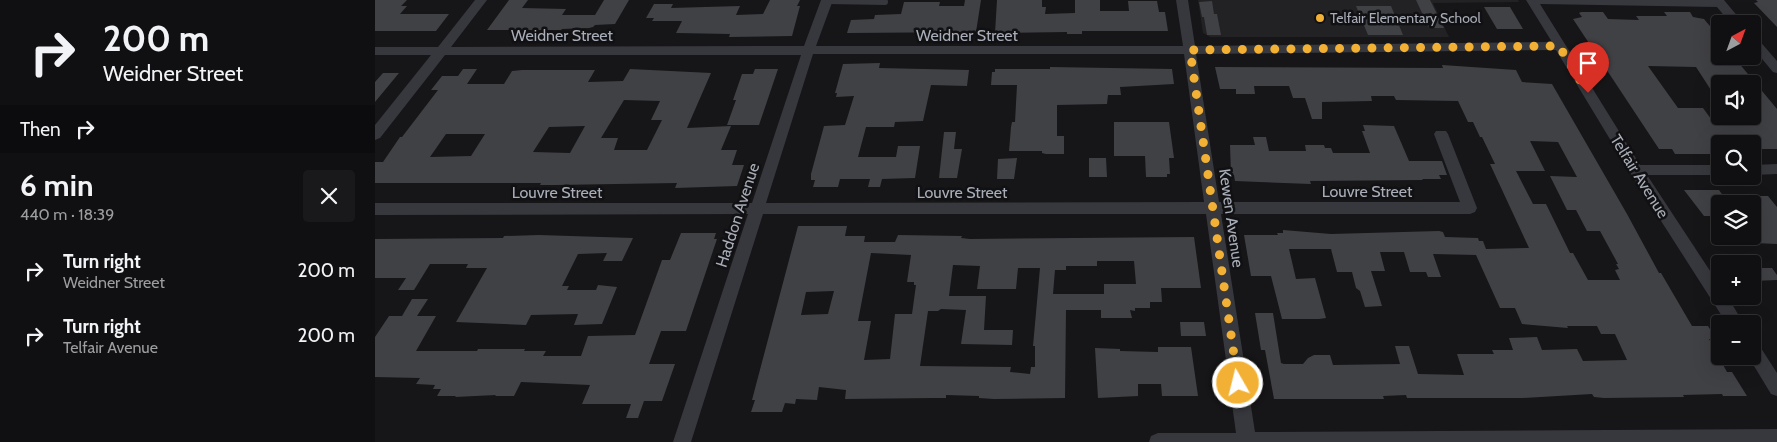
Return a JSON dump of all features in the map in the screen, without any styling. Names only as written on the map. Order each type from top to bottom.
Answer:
[{"type":"street","points":[[375,135],[481,0]]},
{"type":"street","name":"Kewen Avenue","points":[[1181,0],[1190,50],[1247,442]]},
{"type":"street","points":[[1532,0],[1720,3],[1730,15]]},
{"type":"street","name":"Telfair Avenue","points":[[1532,0],[1636,170],[1729,315]]},
{"type":"street","name":"Haddon Avenue","points":[[682,442],[808,52],[827,1]]},
{"type":"street","name":"Weidner Street","points":[[375,51],[808,52],[1559,46]]},
{"type":"street","points":[[1761,50],[1777,69]]},
{"type":"street","name":"Louvre Street","points":[[375,209],[1470,208],[1441,134]]},
{"type":"street","points":[[1761,170],[1777,169]]},
{"type":"street","points":[[1636,170],[1711,170]]},
{"type":"street","points":[[1761,363],[1777,388]]},
{"type":"street","points":[[1158,442],[1777,438]]},
{"type":"lane","points":[[827,1],[885,2]]},
{"type":"shaded area","name":"Telfair Elementary School","points":[[1198,0],[1518,0],[1519,2],[1433,3],[1449,37],[1210,37],[1203,33]]},
{"type":"building","points":[[375,0],[407,0],[401,6],[407,6],[400,14],[449,14],[436,31],[375,31]]},
{"type":"building","points":[[509,0],[528,0],[522,8],[566,9],[562,15],[595,15],[604,0],[629,0],[615,24],[561,30],[487,30]]},
{"type":"building","points":[[770,0],[800,0],[797,6],[800,6],[792,36],[729,37],[730,34],[676,33],[682,21],[652,21],[654,18],[646,18],[654,4],[673,4],[671,8],[740,6],[736,15],[763,14]]},
{"type":"building","points":[[965,0],[981,0],[976,32],[847,33],[851,20],[874,19],[875,15],[901,14],[904,2],[940,2],[939,6],[964,6]]},
{"type":"building","points":[[997,0],[1042,0],[1042,7],[1046,7],[1045,14],[1075,13],[1075,0],[1100,0],[1100,11],[1129,11],[1128,1],[1157,1],[1159,12],[1165,12],[1168,31],[1082,31],[1082,34],[1067,34],[1067,32],[995,33]]},
{"type":"building","points":[[1416,0],[1430,0],[1444,28],[1429,28]]},
{"type":"building","points":[[1756,0],[1777,0],[1777,27],[1754,3],[1758,2]]},
{"type":"building","points":[[1212,1],[1214,14],[1217,14],[1221,35],[1207,35],[1204,17],[1202,17],[1199,2]]},
{"type":"building","points":[[1356,6],[1391,6],[1403,35],[1368,35]]},
{"type":"building","points":[[1484,7],[1510,7],[1523,29],[1497,29]]},
{"type":"building","points":[[1581,12],[1603,12],[1608,19],[1639,20],[1636,16],[1667,16],[1664,12],[1690,12],[1693,17],[1704,19],[1711,27],[1711,65],[1740,65],[1749,75],[1711,75],[1711,90],[1696,67],[1648,66],[1678,108],[1703,108],[1711,119],[1711,125],[1761,125],[1761,90],[1777,109],[1777,149],[1761,149],[1761,135],[1711,135],[1711,154],[1675,154],[1672,149],[1659,149],[1573,19],[1582,17],[1579,13]]},
{"type":"building","points":[[880,63],[879,68],[969,70],[967,86],[931,85],[923,121],[895,122],[894,127],[866,127],[858,157],[896,157],[898,146],[920,146],[915,178],[882,179],[880,187],[868,187],[870,179],[840,179],[838,187],[813,187],[815,180],[811,180],[811,174],[824,126],[845,125],[854,96],[836,97],[837,93],[835,93],[843,64]]},
{"type":"building","points":[[1442,65],[1516,70],[1522,82],[1552,84],[1659,273],[1661,273],[1692,326],[1708,326],[1711,331],[1711,339],[1709,339],[1711,343],[1711,365],[1723,365],[1727,372],[1732,372],[1747,396],[1723,396],[1722,394],[1683,395],[1684,397],[1604,398],[1594,397],[1592,394],[1522,398],[1407,398],[1406,395],[1383,396],[1384,399],[1274,399],[1265,350],[1261,350],[1255,313],[1273,313],[1281,363],[1284,364],[1303,364],[1314,355],[1330,355],[1333,365],[1400,364],[1395,346],[1409,346],[1418,374],[1464,375],[1457,354],[1494,354],[1492,350],[1513,350],[1509,338],[1537,337],[1542,350],[1577,349],[1583,361],[1627,360],[1615,334],[1601,334],[1597,326],[1567,326],[1568,328],[1522,324],[1515,308],[1500,308],[1476,255],[1433,254],[1441,277],[1428,277],[1426,272],[1410,272],[1404,252],[1380,252],[1385,271],[1371,271],[1382,306],[1365,307],[1360,291],[1356,288],[1352,272],[1337,272],[1331,249],[1289,249],[1296,279],[1315,278],[1326,318],[1282,319],[1271,276],[1251,276],[1244,235],[1278,235],[1277,233],[1283,233],[1283,230],[1331,234],[1439,231],[1443,232],[1445,237],[1478,238],[1479,241],[1483,241],[1486,249],[1529,248],[1490,164],[1495,164],[1482,137],[1480,137],[1473,122],[1468,122],[1458,101],[1396,100],[1394,96],[1371,96],[1372,101],[1322,102],[1322,119],[1312,119],[1305,98],[1293,98],[1289,86],[1254,86],[1255,94],[1236,94],[1236,89],[1220,89],[1215,67],[1443,68]],"holes":[[[1530,141],[1558,142],[1577,177],[1550,176],[1567,210],[1576,210],[1587,231],[1600,231],[1618,264],[1616,264],[1619,269],[1615,270],[1620,280],[1588,280],[1573,253],[1570,253],[1546,204],[1533,204],[1516,171],[1545,171]]]},
{"type":"building","points":[[1050,67],[1172,69],[1174,84],[1120,87],[1121,95],[1108,95],[1107,104],[1057,105],[1057,136],[1064,136],[1064,154],[1046,154],[1042,153],[1042,151],[1009,151],[1012,122],[1015,122],[1017,85],[991,85],[992,72],[995,72],[995,69],[1050,69]]},
{"type":"building","points":[[463,69],[477,69],[467,84],[504,84],[512,71],[522,70],[595,70],[588,82],[623,81],[630,69],[711,73],[687,128],[731,126],[721,150],[737,150],[732,165],[744,165],[737,186],[675,188],[677,183],[540,185],[541,183],[375,183],[375,162],[383,162],[400,137],[402,137],[438,90],[431,90],[442,76],[458,76]],"holes":[[[624,100],[660,101],[651,120],[662,120],[647,150],[614,150],[618,138],[601,138]],[[585,126],[570,153],[533,152],[549,127]],[[446,134],[485,134],[471,156],[430,157]]]},
{"type":"building","points":[[755,69],[778,69],[759,125],[727,125],[736,100],[733,100],[742,74],[753,74]]},
{"type":"building","points":[[383,73],[399,73],[375,102],[375,82]]},
{"type":"building","points":[[1114,122],[1169,122],[1174,158],[1169,158],[1170,174],[1167,174],[1167,177],[1146,177],[1145,156],[1114,156]]},
{"type":"building","points":[[1363,125],[1394,126],[1409,161],[1442,161],[1447,175],[1439,175],[1441,179],[1310,181],[1311,184],[1235,181],[1234,175],[1231,175],[1230,145],[1255,145],[1253,137],[1266,137],[1269,151],[1306,151],[1305,145],[1324,145],[1325,148],[1331,148],[1333,153],[1370,153],[1362,131],[1365,131]]},
{"type":"building","points":[[944,132],[956,132],[954,149],[962,149],[957,178],[939,178]]},
{"type":"building","points":[[1017,158],[1014,179],[997,179],[998,159]]},
{"type":"building","points":[[1089,158],[1106,158],[1107,177],[1089,177]]},
{"type":"building","points":[[1684,190],[1719,190],[1723,195],[1711,195],[1711,216],[1704,216]]},
{"type":"building","points":[[1761,196],[1768,196],[1777,207],[1777,244],[1761,243]]},
{"type":"building","points":[[798,226],[847,226],[845,236],[865,236],[864,242],[895,242],[898,235],[962,236],[961,238],[970,239],[1194,237],[1201,288],[1161,288],[1162,302],[1150,302],[1150,308],[1130,310],[1132,318],[1101,318],[1101,310],[1066,310],[1065,398],[994,399],[979,398],[979,396],[946,395],[946,398],[845,399],[846,390],[819,387],[817,400],[796,399],[795,404],[785,403],[782,412],[751,412],[755,400],[752,400]],"holes":[[[871,253],[911,255],[907,282],[914,282],[914,285],[916,285],[912,314],[895,314],[890,359],[864,360],[871,321],[858,321]],[[1097,261],[1134,261],[1136,284],[1104,284],[1104,294],[1053,294],[1055,270],[1066,270],[1066,266],[1097,266]],[[953,265],[980,266],[977,289],[1016,289],[1018,268],[1040,268],[1033,346],[1035,346],[1035,367],[1031,367],[1030,374],[1010,372],[1011,367],[920,366],[928,311],[938,311],[941,309],[966,310],[961,344],[1012,345],[1013,330],[984,330],[986,296],[949,296]],[[834,291],[828,314],[801,315],[806,292]]]},
{"type":"building","points":[[681,233],[716,233],[714,239],[717,239],[686,331],[661,331],[649,364],[675,364],[662,401],[644,401],[638,418],[626,418],[631,404],[582,404],[590,385],[521,382],[514,396],[455,397],[437,396],[441,389],[433,389],[435,385],[416,384],[420,378],[375,377],[375,337],[389,316],[402,316],[412,299],[428,299],[417,316],[436,316],[416,351],[525,349],[524,351],[546,351],[543,356],[581,356],[588,336],[635,335],[662,260],[670,260]]},
{"type":"building","points":[[539,235],[633,238],[622,261],[603,261],[607,253],[578,254],[562,286],[569,286],[567,290],[596,290],[598,285],[617,287],[602,324],[574,325],[578,314],[531,315],[526,325],[456,322],[487,268],[466,268],[468,264],[430,264],[414,290],[398,290],[406,278],[375,278],[375,239],[503,238],[504,236]]},
{"type":"building","points":[[1761,268],[1772,268],[1777,275],[1777,280],[1761,281]]},
{"type":"building","points":[[1180,322],[1204,322],[1206,336],[1181,336]]},
{"type":"building","points":[[1158,347],[1191,347],[1198,396],[1162,396],[1161,384],[1138,384],[1138,396],[1098,398],[1095,348],[1158,352]]},
{"type":"place","name":"Telfair Elementary School","points":[[1320,18]]},
{"type":"route","points":[[1238,383],[1190,50],[1559,46],[1588,93]]}]
